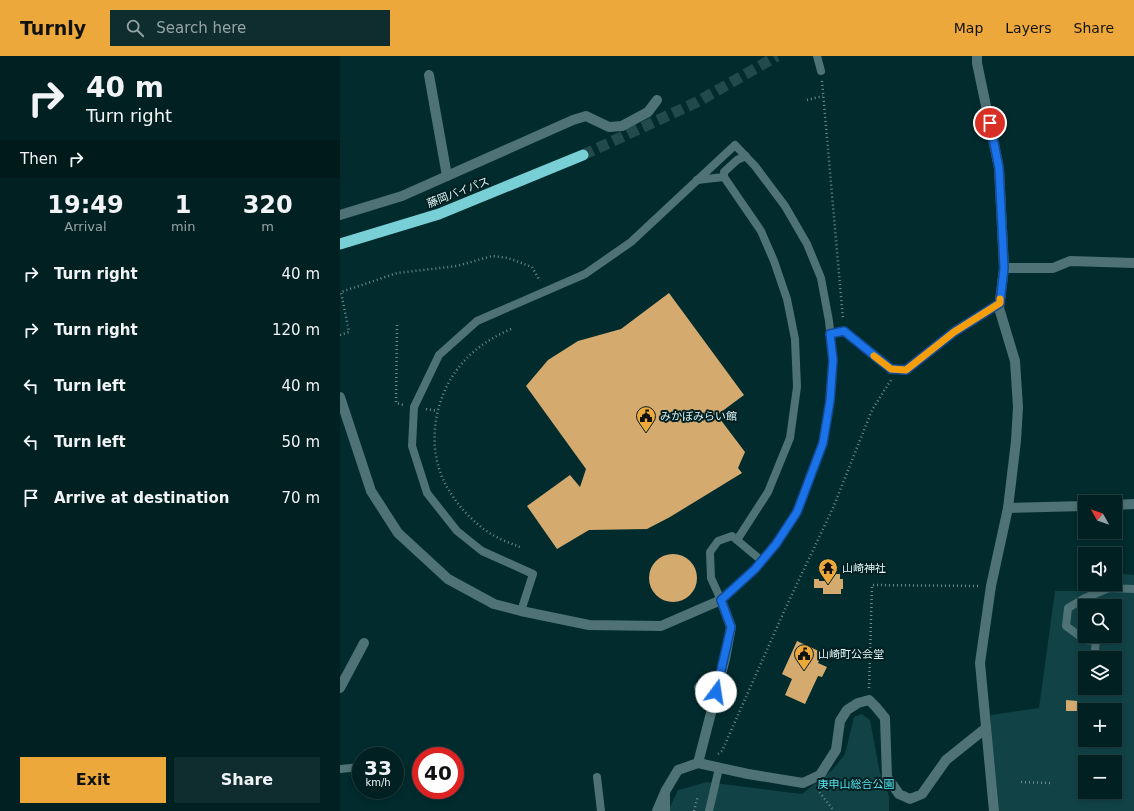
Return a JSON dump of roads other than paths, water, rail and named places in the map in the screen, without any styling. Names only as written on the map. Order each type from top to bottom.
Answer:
[{"type":"highway","name":"藤岡バイパス","points":[[340,244],[439,214],[583,155]]},
{"type":"street","points":[[978,56],[978,63],[999,168],[1004,268],[999,308],[1015,361],[1018,407],[1016,441],[1008,508],[991,586],[980,663],[994,811]]},
{"type":"street","points":[[428,75],[447,176]]},
{"type":"street","points":[[340,215],[402,196],[572,120],[586,116],[609,127],[622,126],[648,112],[657,100]]},
{"type":"street","points":[[1004,268],[1053,268],[1070,261],[1134,263]]},
{"type":"street","points":[[340,397],[370,491],[398,533],[448,579],[494,604],[589,625],[661,626],[721,600],[731,627],[716,692],[703,765]]},
{"type":"street","points":[[1122,505],[1134,504]]},
{"type":"street","points":[[1008,508],[1078,506]]},
{"type":"street","points":[[340,688],[364,643]]},
{"type":"street","points":[[657,811],[666,790],[678,770],[703,765],[803,783],[820,775],[836,750],[840,721],[847,710],[858,703],[868,700],[885,718],[887,777],[899,794],[910,799],[922,794],[946,760],[986,728]]},
{"type":"lane","points":[[817,56],[821,71]]},
{"type":"lane","points":[[522,611],[533,574],[482,551],[457,531],[427,492],[412,446],[414,407],[439,355],[477,321],[585,274],[631,242],[735,145],[755,166],[785,206],[807,244],[821,278],[833,360],[830,401],[823,443],[797,512],[776,544],[762,561],[721,600],[711,578],[710,552],[718,541],[732,536],[762,561]]},
{"type":"lane","points":[[737,540],[768,492],[790,438],[797,387],[795,339],[787,299],[774,261],[761,231],[724,177],[724,172],[737,160],[746,156]]},
{"type":"lane","points":[[697,180],[724,177]]},
{"type":"lane","points":[[830,334],[844,331],[891,369],[906,370],[954,332],[1000,303]]},
{"type":"lane","points":[[1095,651],[1096,641],[1085,640],[1066,626],[1068,608],[1085,598],[1109,588],[1134,589]]},
{"type":"lane","points":[[698,687],[716,692]]},
{"type":"lane","points":[[340,769],[352,768]]},
{"type":"lane","points":[[709,811],[719,768]]},
{"type":"lane","points":[[597,777],[601,811]]},
{"type":"lane","points":[[666,790],[666,811]]},
{"type":"tunnel","points":[[583,155],[697,102],[777,56]]},
{"type":"place","name":"みかぼみらい館","points":[[646,433]]},
{"type":"place","name":"山崎神社","points":[[828,585]]},
{"type":"place","name":"山崎町公会堂","points":[[804,671]]},
{"type":"park label","name":"庚申山総合公園","points":[[856,784]]}]
